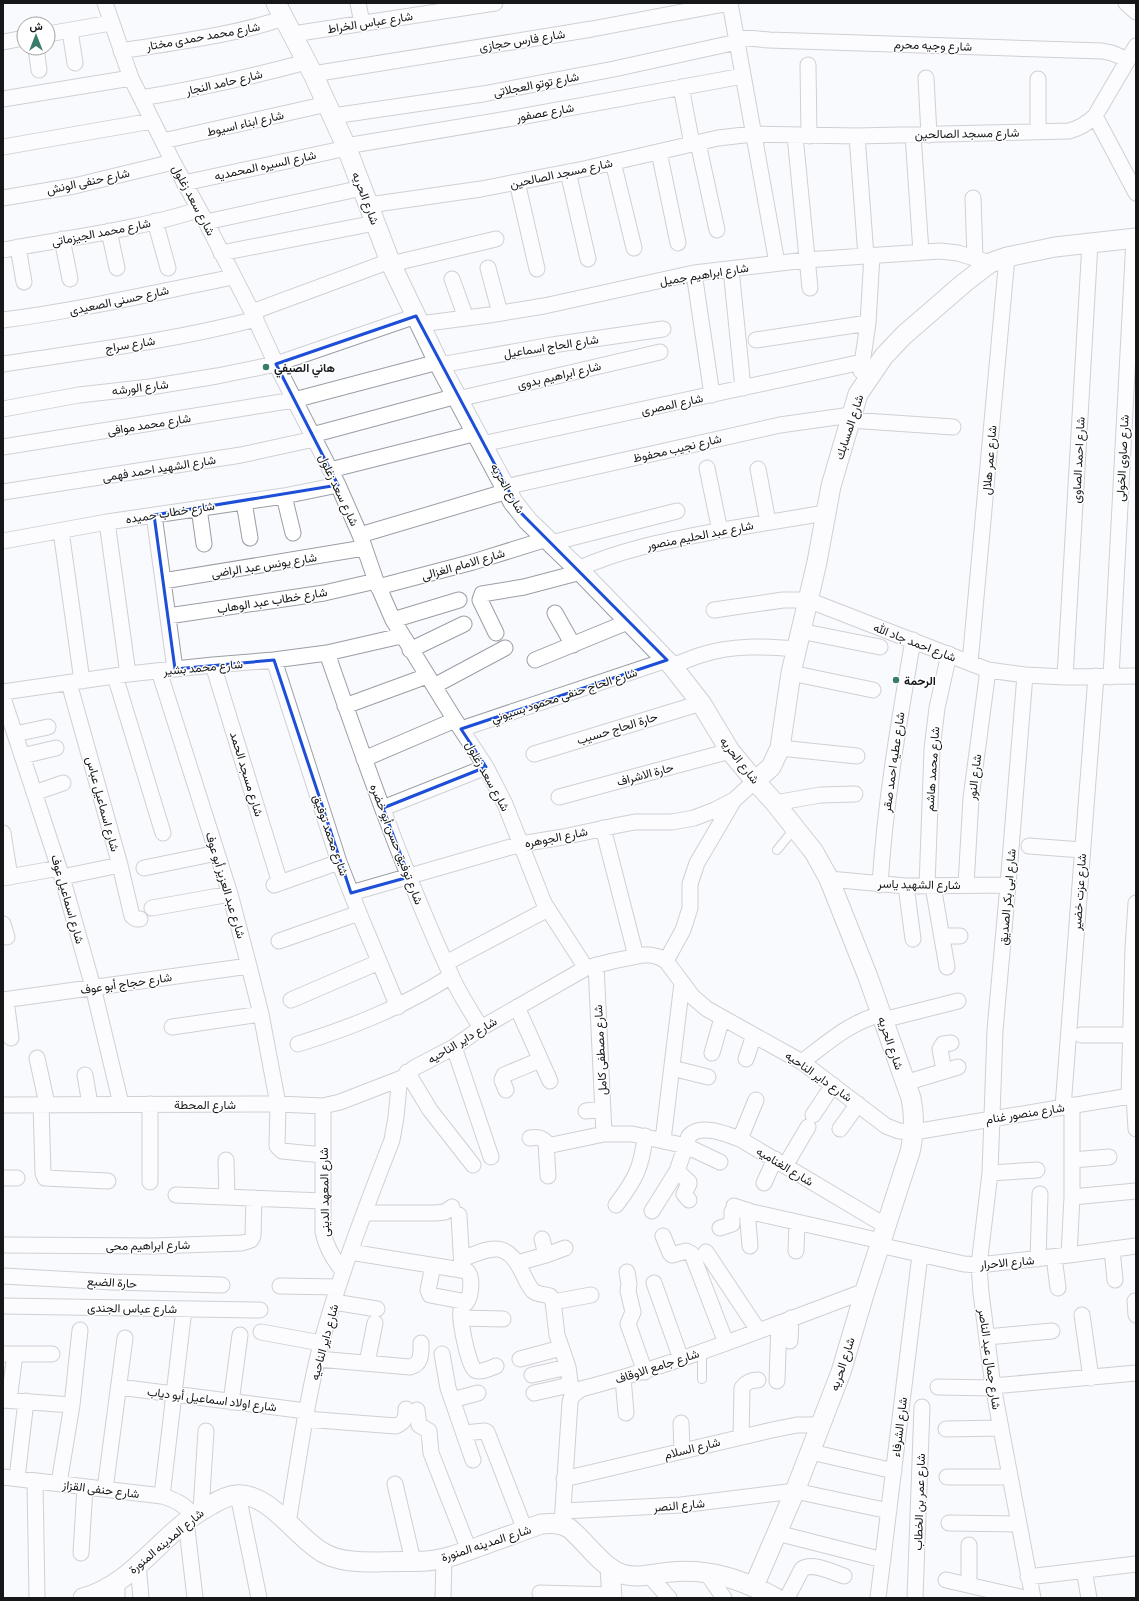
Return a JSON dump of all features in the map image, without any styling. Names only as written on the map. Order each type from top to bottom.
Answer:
[{"type":"street","name":"شارع سعد زغلول","points":[[105,3],[131,78],[173,162],[254,315],[276,364],[338,485],[362,542],[377,584],[401,636],[486,767],[505,804],[534,880],[548,909],[591,967]]},
{"type":"street","points":[[358,3],[362,23]]},
{"type":"street","name":"شارع عباس الخراط","points":[[284,19],[362,23],[407,10],[495,3]]},
{"type":"street","points":[[730,3],[777,263]]},
{"type":"street","name":"شارع فارس حجازى","points":[[309,68],[592,29],[730,3]]},
{"type":"street","points":[[1126,3],[1136,12]]},
{"type":"street","name":"شارع الحريه","points":[[284,19],[330,110],[391,263],[439,363],[506,489],[520,512],[630,621],[670,663],[701,702],[730,751],[775,803],[814,852],[829,879],[868,977],[911,1098],[914,1115],[914,1132],[910,1152],[865,1291],[841,1372],[822,1425],[754,1586]]},
{"type":"street","name":"شارع محمد حمدى مختار","points":[[121,51],[234,32],[258,27],[284,19]]},
{"type":"street","points":[[56,33],[111,23]]},
{"type":"street","points":[[70,31],[75,63]]},
{"type":"street","points":[[3,42],[16,40]]},
{"type":"street","name":"شارع وجيه محرم","points":[[737,40],[1102,51],[1132,56]]},
{"type":"street","name":"شارع توتو العجلاتى","points":[[330,110],[490,92],[614,69],[737,40]]},
{"type":"street","points":[[37,56],[39,70]]},
{"type":"street","name":"شارع مسجد الصالحين","points":[[369,205],[481,189],[568,172],[718,138],[753,134],[857,136],[1069,131],[1088,123],[1095,116],[1132,56]]},
{"type":"street","points":[[808,64],[802,136],[806,260],[810,288]]},
{"type":"street","name":"شارع حامد النجار","points":[[141,98],[194,90],[263,74],[309,68]]},
{"type":"street","name":"شارع عصفور","points":[[346,147],[743,76]]},
{"type":"street","points":[[3,99],[131,78]]},
{"type":"street","points":[[926,78],[929,135]]},
{"type":"street","points":[[1038,79],[1038,132]]},
{"type":"street","points":[[681,87],[717,230]]},
{"type":"street","name":"شارع ابناء اسيوط","points":[[163,141],[330,110]]},
{"type":"street","points":[[1095,116],[1136,193]]},
{"type":"street","points":[[3,147],[152,121]]},
{"type":"street","points":[[913,135],[921,252]]},
{"type":"street","points":[[857,136],[869,255],[868,323],[858,394]]},
{"type":"street","name":"شارع السيره المحمديه","points":[[184,183],[346,147]]},
{"type":"street","points":[[659,152],[678,243]]},
{"type":"street","name":"شارع حنفى الونش","points":[[3,198],[74,186],[173,162]]},
{"type":"street","points":[[613,162],[634,248]]},
{"type":"street","points":[[568,172],[588,259]]},
{"type":"street","points":[[517,182],[537,269]]},
{"type":"street","name":"شارع محمد الجيزماتى","points":[[3,250],[109,231],[155,221],[202,216],[362,188]]},
{"type":"street","name":"شارع عمر هلال","points":[[970,663],[991,259],[973,198]]},
{"type":"street","points":[[155,221],[168,268]]},
{"type":"street","points":[[221,253],[376,223]]},
{"type":"street","points":[[109,231],[117,268]]},
{"type":"street","name":"شارع سراج","points":[[3,364],[167,339],[214,330],[391,263],[496,238]]},
{"type":"street","name":"شارع المسابك","points":[[755,781],[771,766],[780,748],[791,673],[808,600],[831,486],[850,417],[858,394],[884,356],[904,335],[991,259],[1055,247],[1135,238]]},
{"type":"street","name":"شارع صاوى الخولى","points":[[1104,677],[1135,238]]},
{"type":"street","points":[[62,239],[70,279]]},
{"type":"street","name":"شارع احمد الصاوى","points":[[1065,677],[1090,243]]},
{"type":"street","points":[[18,247],[24,282]]},
{"type":"street","name":"شارع ابراهيم جميل","points":[[418,320],[466,318],[500,313],[544,306],[694,273],[777,263],[921,252],[946,252],[991,259]]},
{"type":"street","points":[[488,268],[500,313]]},
{"type":"street","points":[[731,269],[743,388]]},
{"type":"street","points":[[694,273],[712,395]]},
{"type":"street","name":"شارع حسنى الصعيدى","points":[[3,320],[99,305],[234,277]]},
{"type":"street","points":[[452,279],[466,318]]},
{"type":"street","name":"شارع الورشه","points":[[3,409],[79,395],[150,387],[218,376],[276,364],[418,320]]},
{"type":"street","points":[[756,340],[868,323]]},
{"type":"street","name":"شارع الحاج اسماعيل","points":[[294,400],[439,363],[663,328]]},
{"type":"street","name":"شارع ابراهيم بدوى","points":[[313,437],[457,398],[660,352]]},
{"type":"street","name":"شارع المصرى","points":[[330,470],[480,439],[712,395],[862,362]]},
{"type":"street","name":"شارع محمد موافى","points":[[3,447],[294,400]]},
{"type":"street","points":[[850,417],[953,427]]},
{"type":"street","name":"شارع نجيب محفوظ","points":[[362,542],[506,489],[780,425],[850,417]]},
{"type":"street","name":"شارع الشهيد احمد فهمى","points":[[3,492],[241,455],[313,437]]},
{"type":"street","points":[[707,468],[720,531]]},
{"type":"street","points":[[758,469],[768,522]]},
{"type":"street","name":"شارع خطاب حميده","points":[[3,541],[107,522],[284,496],[338,485]]},
{"type":"street","points":[[284,496],[293,533]]},
{"type":"street","points":[[244,502],[250,538]]},
{"type":"street","points":[[199,508],[204,544]]},
{"type":"street","name":"شارع الامام الغزالى","points":[[377,584],[473,562],[549,541],[677,511]]},
{"type":"street","name":"شارع عبد الحليم منصور","points":[[496,633],[480,600],[482,594],[524,587],[579,571],[594,562],[613,555],[660,542],[825,513]]},
{"type":"street","points":[[154,515],[175,669]]},
{"type":"street","points":[[107,522],[121,675],[163,833]]},
{"type":"street","name":"شارع اسماعيل عباس","points":[[61,531],[76,682],[132,916],[133,918],[140,919]]},
{"type":"street","name":"شارع يونس عبد الراضى","points":[[164,581],[362,542]]},
{"type":"street","name":"شارع خطاب عبد الوهاب","points":[[168,616],[377,584]]},
{"type":"street","points":[[393,620],[459,600]]},
{"type":"street","points":[[714,610],[783,600],[808,600]]},
{"type":"street","name":"شارع احمد جاد الله","points":[[808,600],[988,670],[1025,675],[1065,677],[1136,676]]},
{"type":"street","points":[[555,614],[573,644]]},
{"type":"street","points":[[535,660],[630,621]]},
{"type":"street","points":[[410,650],[464,624]]},
{"type":"street","name":"شارع محمد بشير","points":[[3,692],[121,675],[274,660],[327,653],[401,636]]},
{"type":"street","name":"شارع الحاج حنفى محمود بسيوني","points":[[364,759],[458,725],[702,654],[733,648],[764,646],[798,640],[880,647]]},
{"type":"street","name":"شارع عطيه احمد صقر","points":[[880,885],[883,837],[891,773],[912,640]]},
{"type":"street","points":[[345,706],[431,681],[505,648]]},
{"type":"street","name":"شارع توفيق حسن أبو خضره","points":[[327,653],[364,759],[409,877],[449,970],[481,1028]]},
{"type":"street","name":"شارع محمد هاشم","points":[[947,967],[942,936],[930,886],[932,749],[937,708],[949,654]]},
{"type":"street","name":"شارع محمد توفيق","points":[[274,660],[339,862],[358,913],[398,1007]]},
{"type":"street","name":"شارع مسجد الحمد","points":[[213,665],[277,884],[339,862]]},
{"type":"street","name":"شارع النور","points":[[966,885],[971,798],[988,670]]},
{"type":"street","name":"شارع عبد العزيز أبو عوف","points":[[159,671],[230,894],[261,1014],[278,1104],[278,1148],[282,1151],[323,1154]]},
{"type":"street","points":[[791,673],[873,690]]},
{"type":"street","name":"شارع ابى بكر الصديق","points":[[992,1118],[995,1030],[1025,675]]},
{"type":"street","name":"شارع عزت خضير","points":[[1069,1255],[1072,1160],[1068,1106],[1082,850],[1104,677]]},
{"type":"street","name":"شارع اسماعيل عوف","points":[[3,698],[61,872],[93,988],[121,1104]]},
{"type":"street","name":"حارة الحاج حسيب","points":[[534,754],[701,702]]},
{"type":"street","points":[[15,734],[48,727]]},
{"type":"street","points":[[22,756],[56,748]]},
{"type":"street","points":[[780,748],[857,756]]},
{"type":"street","name":"حارة الاشراف","points":[[559,797],[730,751]]},
{"type":"street","points":[[383,808],[486,767]]},
{"type":"street","name":"شارع الجوهره","points":[[351,893],[521,844],[635,822],[672,822],[694,818],[715,810],[734,800],[755,781]]},
{"type":"street","points":[[34,792],[63,783]]},
{"type":"street","points":[[775,803],[820,795],[855,794]]},
{"type":"street","points":[[666,961],[683,930],[690,908],[690,884],[697,863],[734,800]]},
{"type":"street","points":[[603,828],[636,956]]},
{"type":"street","points":[[3,833],[6,878],[120,865]]},
{"type":"street","points":[[1030,846],[1082,850]]},
{"type":"street","points":[[144,868],[217,853]]},
{"type":"street","name":"شارع الشهيد ياسر","points":[[829,879],[880,885],[906,886],[1008,885]]},
{"type":"street","points":[[906,886],[913,939]]},
{"type":"street","points":[[152,908],[230,894]]},
{"type":"street","points":[[1136,903],[1130,1035],[1136,1129]]},
{"type":"street","points":[[298,1044],[329,1034],[398,1007],[449,970],[548,909]]},
{"type":"street","points":[[279,941],[358,913]]},
{"type":"street","points":[[942,936],[960,936]]},
{"type":"street","name":"شارع داير الناحيه","points":[[288,1523],[306,1415],[322,1343],[343,1271],[392,1140],[399,1086],[404,1075],[454,1047],[481,1028],[517,1007],[591,967],[636,956],[650,955],[659,957],[666,961],[693,997],[707,1009],[802,1062],[886,1126],[899,1131],[914,1132]]},
{"type":"street","points":[[291,1000],[379,962]]},
{"type":"street","name":"شارع حجاج أبو عوف","points":[[4,1000],[249,966]]},
{"type":"street","name":"شارع مصطفى كامل","points":[[591,967],[604,1134]]},
{"type":"street","points":[[663,1140],[682,983]]},
{"type":"street","points":[[4,1000],[11,1038]]},
{"type":"street","points":[[802,1062],[848,1027],[866,1019],[958,1001]]},
{"type":"street","points":[[517,1007],[550,1081]]},
{"type":"street","points":[[172,1027],[261,1014]]},
{"type":"street","points":[[712,1053],[722,1018]]},
{"type":"street","points":[[746,1059],[754,1035]]},
{"type":"street","points":[[1081,1035],[1130,1035]]},
{"type":"street","points":[[905,1083],[951,1069],[940,1049],[943,1044],[951,1043]]},
{"type":"street","points":[[454,1047],[491,1157]]},
{"type":"street","points":[[37,1058],[44,1104],[43,1173],[45,1178],[108,1181]]},
{"type":"street","points":[[506,1090],[502,1080],[504,1075],[540,1060]]},
{"type":"street","points":[[672,1068],[708,1077]]},
{"type":"street","points":[[85,1075],[90,1104]]},
{"type":"street","points":[[404,1075],[430,1110],[457,1156],[473,1165]]},
{"type":"street","name":"شارع المحطة","points":[[3,1105],[278,1104],[323,1106],[347,1100],[404,1075]]},
{"type":"street","points":[[764,1183],[811,1121],[833,1085]]},
{"type":"street","name":"شارع منصور غنام","points":[[914,1132],[1133,1096]]},
{"type":"street","points":[[740,1139],[756,1100]]},
{"type":"street","points":[[150,1104],[150,1182]]},
{"type":"street","points":[[840,1130],[858,1104]]},
{"type":"street","name":"شارع المعهد الدينى","points":[[323,1106],[323,1232],[325,1242],[330,1253],[343,1271]]},
{"type":"street","points":[[586,1111],[603,1110]]},
{"type":"street","name":"شارع جمال عبد الناصر","points":[[992,1118],[990,1173],[979,1265],[994,1387],[1032,1598]]},
{"type":"street","name":"شارع الغناميه","points":[[652,1211],[678,1171],[689,1136],[692,1132],[698,1130],[725,1134],[740,1139],[780,1162],[882,1237]]},
{"type":"street","points":[[547,1146],[604,1134],[632,1134],[686,1146],[720,1162]]},
{"type":"street","points":[[616,1205],[630,1186],[638,1170],[643,1154],[645,1136]]},
{"type":"street","points":[[530,1138],[542,1138],[546,1142],[548,1176]]},
{"type":"street","points":[[1072,1160],[1109,1157]]},
{"type":"street","points":[[226,1160],[227,1197]]},
{"type":"street","points":[[990,1173],[1037,1170]]},
{"type":"street","points":[[678,1171],[689,1182],[684,1194],[689,1200]]},
{"type":"street","points":[[1072,1197],[1136,1191]]},
{"type":"street","points":[[1038,1259],[1040,1194]]},
{"type":"street","points":[[176,1195],[323,1201]]},
{"type":"street","name":"شارع ابراهيم محى","points":[[3,1245],[153,1246],[242,1243],[250,1240],[253,1236],[254,1198]]},
{"type":"street","points":[[720,1228],[732,1224],[732,1212],[740,1208],[750,1246]]},
{"type":"street","name":"شارع الاحرار","points":[[740,1208],[797,1222],[882,1237],[920,1255],[964,1264],[979,1265],[1038,1259],[1136,1246]]},
{"type":"street","points":[[364,1213],[436,1213],[456,1211],[464,1266],[471,1277],[467,1302],[461,1308],[461,1318],[468,1354],[472,1368],[478,1371],[496,1366]]},
{"type":"street","points":[[796,1251],[797,1222]]},
{"type":"street","points":[[663,1236],[670,1253],[674,1255],[686,1250],[692,1254],[726,1343]]},
{"type":"street","points":[[542,1239],[546,1255]]},
{"type":"street","points":[[517,1263],[565,1248]]},
{"type":"street","points":[[350,1252],[433,1266],[464,1266],[488,1249],[498,1249],[508,1253],[517,1263],[531,1289],[536,1293],[550,1296],[557,1334],[568,1367],[571,1390],[564,1479],[563,1518],[575,1533],[610,1568],[622,1574],[638,1576],[671,1572],[706,1572],[732,1578],[754,1586],[776,1598]]},
{"type":"street","points":[[1112,1249],[1115,1280]]},
{"type":"street","points":[[706,1252],[758,1330]]},
{"type":"street","name":"شارع الشرفاء","points":[[878,1598],[920,1255]]},
{"type":"street","points":[[1054,1257],[1058,1288]]},
{"type":"street","points":[[433,1266],[428,1290],[430,1295],[467,1302]]},
{"type":"street","points":[[627,1272],[629,1284],[628,1296],[633,1312],[628,1324],[645,1372]]},
{"type":"street","name":"حارة الضبع","points":[[3,1276],[113,1282],[222,1285]]},
{"type":"street","points":[[654,1282],[682,1359]]},
{"type":"street","points":[[280,1286],[338,1287]]},
{"type":"street","name":"شارع جامع الاوقاف","points":[[534,1393],[581,1389],[645,1372],[865,1291]]},
{"type":"street","points":[[552,1302],[591,1295]]},
{"type":"street","points":[[334,1302],[376,1316],[367,1363]]},
{"type":"street","name":"شارع عباس الجندى","points":[[3,1306],[260,1310]]},
{"type":"street","points":[[162,1496],[184,1309]]},
{"type":"street","points":[[1082,1315],[1091,1378]]},
{"type":"street","points":[[461,1318],[503,1319]]},
{"type":"street","points":[[785,1320],[790,1342]]},
{"type":"street","points":[[777,1381],[785,1320]]},
{"type":"street","points":[[59,1483],[72,1405],[80,1330]]},
{"type":"street","points":[[987,1337],[1052,1331]]},
{"type":"street","points":[[261,1332],[322,1343]]},
{"type":"street","points":[[231,1402],[240,1335]]},
{"type":"street","points":[[105,1489],[125,1338]]},
{"type":"street","points":[[318,1359],[410,1367],[416,1365],[420,1360],[421,1343]]},
{"type":"street","points":[[520,1359],[561,1348]]},
{"type":"street","points":[[52,1354],[9,1354],[6,1400],[72,1405]]},
{"type":"street","points":[[442,1354],[452,1400],[473,1460]]},
{"type":"street","points":[[532,1375],[568,1367]]},
{"type":"street","points":[[938,1387],[994,1387],[1136,1373]]},
{"type":"street","points":[[623,1378],[626,1413]]},
{"type":"street","points":[[741,1437],[742,1388],[751,1380],[758,1380]]},
{"type":"street","name":"شارع اولاد اسماعيل أبو دياب","points":[[119,1387],[231,1402],[306,1415],[396,1426],[402,1423],[412,1410],[419,1425],[429,1430],[431,1453],[469,1550]]},
{"type":"street","points":[[452,1400],[478,1393]]},
{"type":"street","points":[[10,1478],[26,1401]]},
{"type":"street","name":"شارع عمر بن الخطاب","points":[[915,1598],[922,1407]]},
{"type":"street","points":[[681,1423],[682,1451]]},
{"type":"street","name":"شارع السلام","points":[[564,1479],[797,1425],[822,1425]]},
{"type":"street","points":[[946,1429],[1001,1428]]},
{"type":"street","points":[[195,1598],[194,1515],[206,1430]]},
{"type":"street","points":[[464,1433],[487,1432],[525,1530]]},
{"type":"street","points":[[811,1452],[894,1471]]},
{"type":"street","points":[[947,1477],[1009,1476]]},
{"type":"street","name":"شارع حنفى القزاز","points":[[10,1478],[162,1496],[182,1504],[194,1515]]},
{"type":"street","points":[[35,1481],[36,1598]]},
{"type":"street","points":[[394,1484],[412,1561]]},
{"type":"street","points":[[81,1553],[85,1487]]},
{"type":"street","name":"شارع النصر","points":[[563,1518],[795,1491],[889,1511]]},
{"type":"street","points":[[238,1495],[259,1598]]},
{"type":"street","name":"شارع المدينه المنورة","points":[[87,1597],[117,1590],[138,1564],[194,1515],[224,1498],[238,1495],[254,1497],[261,1500],[288,1523],[307,1542],[323,1553],[342,1559],[364,1562],[427,1561],[444,1558],[541,1524],[552,1523],[563,1518]]},
{"type":"street","points":[[949,1523],[1018,1524]]},
{"type":"street","points":[[777,1533],[883,1560]]},
{"type":"street","points":[[969,1545],[969,1585]]},
{"type":"street","points":[[443,1598],[444,1558]]},
{"type":"street","points":[[138,1564],[141,1598]]},
{"type":"street","points":[[1028,1577],[1136,1564]]},
{"type":"street","points":[[787,1598],[802,1569],[805,1567],[812,1566],[844,1576]]},
{"type":"street","points":[[540,1593],[612,1596],[610,1568]]},
{"type":"street","points":[[1084,1570],[1088,1598]]},
{"type":"street","points":[[706,1572],[724,1598]]},
{"type":"street","points":[[649,1575],[669,1598]]},
{"type":"street","points":[[946,1580],[1025,1598]]},
{"type":"lane","points":[[777,850],[795,828]]},
{"type":"lane","points":[[702,1352],[702,1379]]},
{"type":"highlighted area","points":[[416,316],[520,512],[667,660],[461,729],[486,767],[383,808],[409,877],[351,893],[274,660],[175,669],[154,515],[338,485],[276,364]]},
{"type":"place","name":"هاني الصيفي","points":[[266,367]]},
{"type":"place","name":"الرحمة","points":[[896,680]]}]
